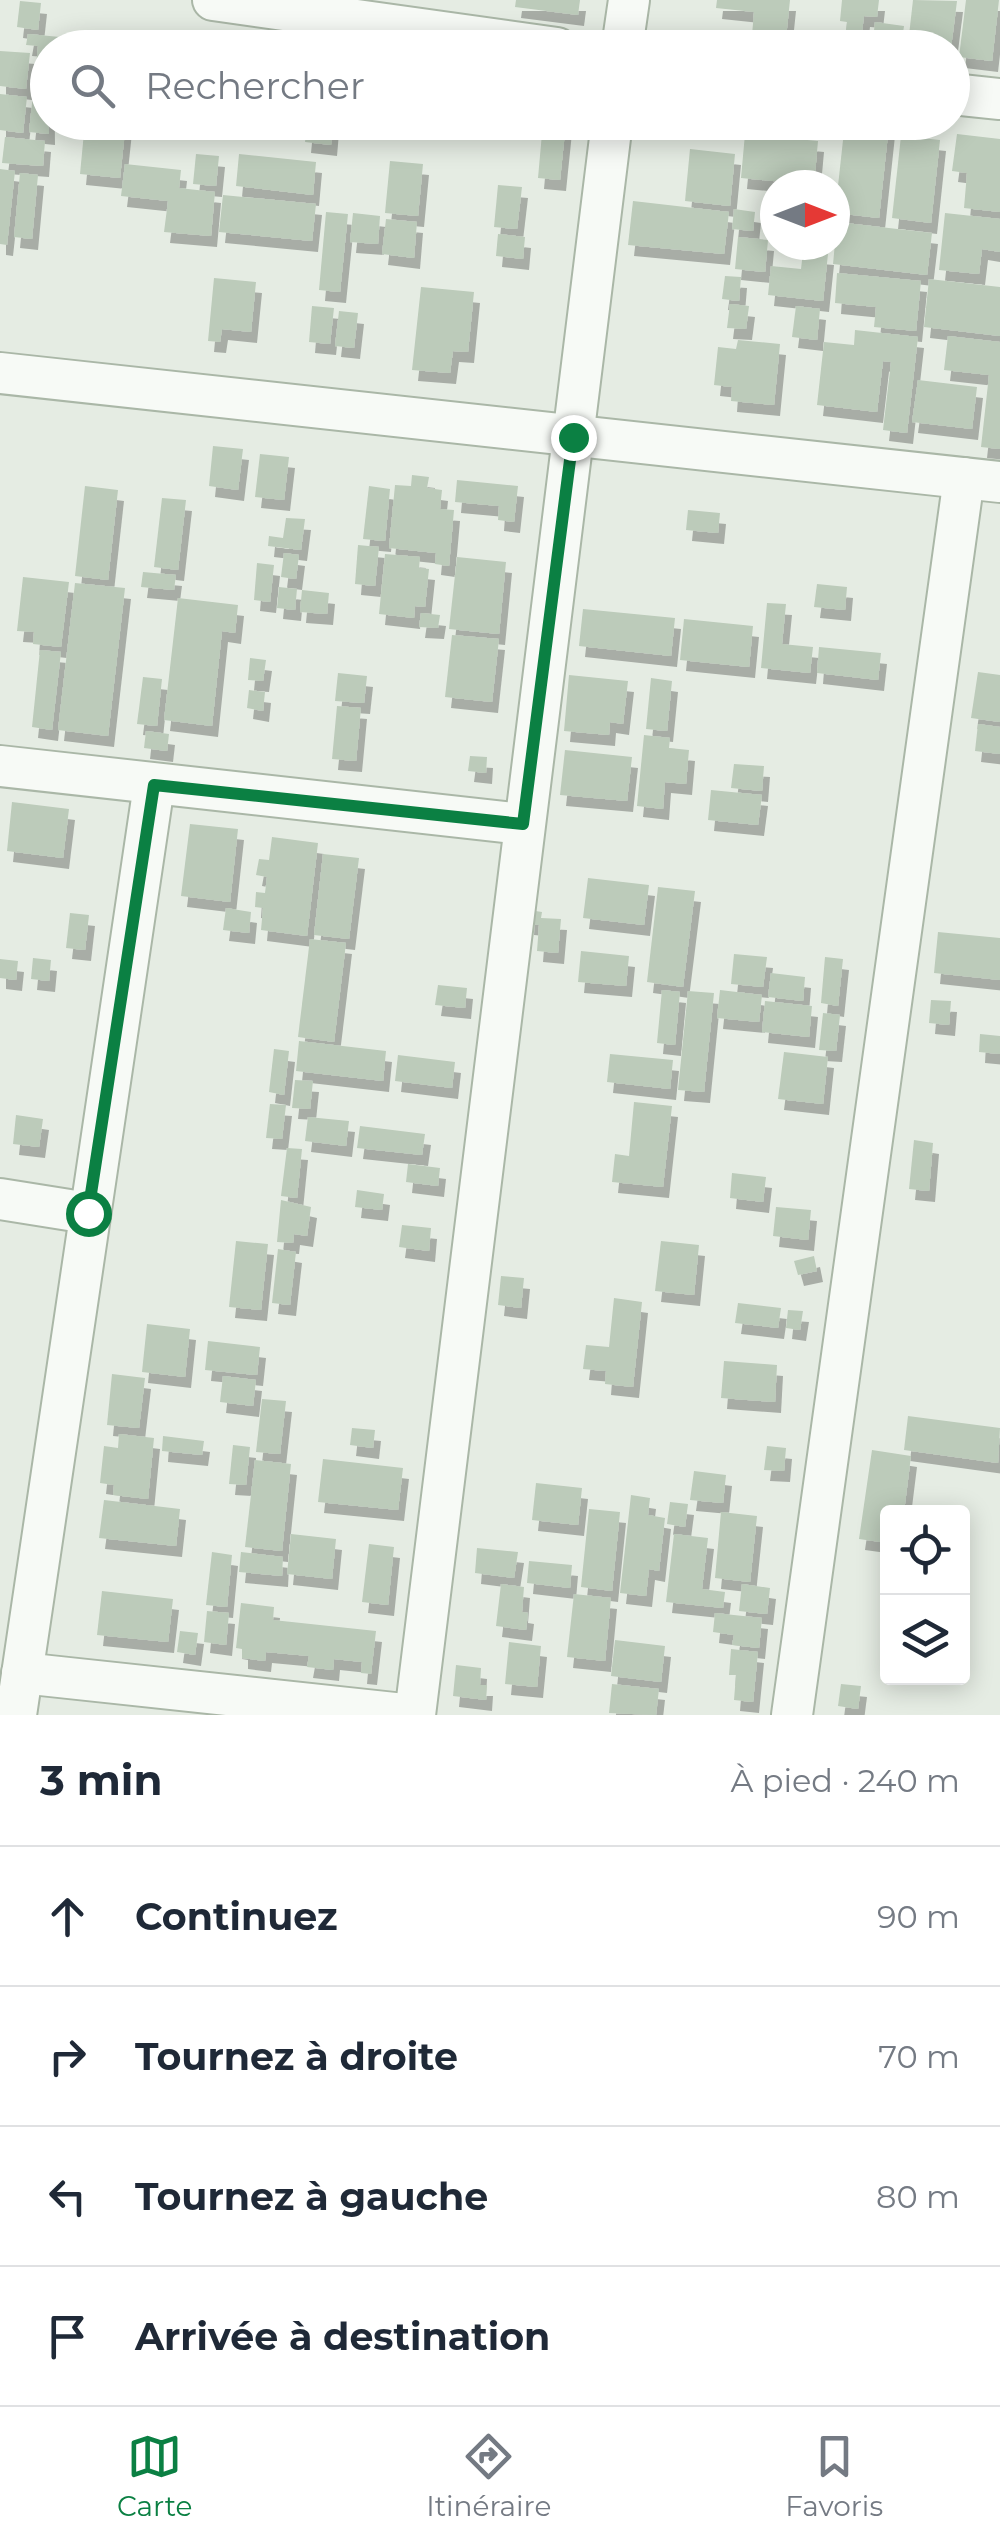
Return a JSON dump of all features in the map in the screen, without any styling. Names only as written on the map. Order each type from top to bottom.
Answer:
[{"type":"street","points":[[213,0],[428,30]]},
{"type":"street","points":[[625,30],[629,0]]},
{"type":"street","points":[[970,96],[1000,99]]},
{"type":"street","points":[[22,1674],[414,1715],[610,140]]},
{"type":"street","points":[[0,373],[982,480],[792,1715]]},
{"type":"street","points":[[0,766],[523,824]]},
{"type":"street","points":[[16,1715],[154,785]]},
{"type":"street","points":[[0,1199],[88,1213]]},
{"type":"building","points":[[516,0],[580,0],[578,15],[515,7]]},
{"type":"building","points":[[717,0],[790,0],[787,30],[752,30],[754,12],[716,8]]},
{"type":"building","points":[[842,0],[879,0],[877,17],[864,16],[862,30],[846,30],[847,22],[840,21]]},
{"type":"building","points":[[913,0],[957,1],[953,30],[910,30]]},
{"type":"building","points":[[966,0],[999,0],[992,61],[970,58],[970,30],[962,30]]},
{"type":"building","points":[[20,1],[41,3],[38,30],[17,27]]},
{"type":"building","points":[[875,22],[904,26],[903,30],[874,30]]},
{"type":"building","points":[[0,51],[30,53],[26,89],[0,86]]},
{"type":"building","points":[[0,94],[27,97],[23,133],[0,130]]},
{"type":"building","points":[[970,136],[1000,139],[1000,212],[964,208],[967,173],[952,171],[956,140],[970,140]]},
{"type":"building","points":[[5,137],[45,141],[43,166],[2,163]]},
{"type":"building","points":[[83,140],[124,140],[120,178],[80,174]]},
{"type":"building","points":[[305,140],[331,140],[331,145]]},
{"type":"building","points":[[541,140],[564,140],[560,180],[538,178]]},
{"type":"building","points":[[744,140],[818,141],[815,170],[760,170],[760,180],[741,178]]},
{"type":"building","points":[[843,140],[887,140],[879,218],[850,215],[850,170],[840,170]]},
{"type":"building","points":[[901,140],[940,140],[931,223],[892,218]]},
{"type":"building","points":[[690,149],[735,154],[730,206],[685,201]]},
{"type":"building","points":[[196,154],[219,156],[216,186],[193,184]]},
{"type":"building","points":[[239,154],[316,162],[313,195],[236,186]]},
{"type":"building","points":[[390,161],[423,164],[418,216],[385,213]]},
{"type":"building","points":[[125,164],[181,170],[179,188],[215,192],[211,236],[164,232],[168,201],[121,196]]},
{"type":"building","points":[[0,169],[15,171],[7,245],[0,244]]},
{"type":"building","points":[[20,173],[38,175],[32,239],[14,237]]},
{"type":"building","points":[[498,185],[522,187],[517,229],[494,227]]},
{"type":"building","points":[[223,195],[316,204],[312,241],[219,232]]},
{"type":"building","points":[[633,201],[729,212],[724,254],[628,245]]},
{"type":"building","points":[[734,209],[755,212],[753,231],[732,229]]},
{"type":"building","points":[[326,212],[348,214],[340,292],[319,290]]},
{"type":"building","points":[[353,213],[380,216],[378,244],[350,242]]},
{"type":"building","points":[[945,213],[1000,219],[1000,252],[982,249],[979,274],[939,270]]},
{"type":"building","points":[[386,219],[417,222],[414,258],[382,254]]},
{"type":"building","points":[[850,224],[932,233],[927,275],[833,264],[833,260],[850,260]]},
{"type":"building","points":[[498,234],[525,237],[523,259],[496,256]]},
{"type":"building","points":[[738,237],[760,239],[760,260],[766,260],[765,272],[735,269]]},
{"type":"building","points":[[802,260],[827,260],[823,301],[768,295],[771,266],[801,269]]},
{"type":"building","points":[[837,273],[921,281],[916,331],[874,327],[876,307],[835,303]]},
{"type":"building","points":[[725,276],[741,277],[739,301],[722,299]]},
{"type":"building","points":[[214,278],[256,282],[251,332],[222,329],[220,342],[208,341]]},
{"type":"building","points":[[929,279],[1000,287],[1000,336],[924,327]]},
{"type":"building","points":[[421,287],[474,292],[468,352],[453,351],[450,373],[412,370]]},
{"type":"building","points":[[730,304],[749,306],[746,329],[727,328]]},
{"type":"building","points":[[312,306],[334,308],[330,344],[309,342]]},
{"type":"building","points":[[796,306],[820,309],[817,340],[792,337]]},
{"type":"building","points":[[339,311],[358,313],[354,348],[335,346]]},
{"type":"building","points":[[855,330],[918,337],[907,433],[883,430],[891,362],[883,361],[877,412],[817,405],[824,342],[854,345]]},
{"type":"building","points":[[948,336],[1000,342],[1000,449],[981,447],[989,375],[944,370]]},
{"type":"building","points":[[738,340],[780,344],[774,405],[731,401],[732,387],[714,385],[718,347],[736,349]]},
{"type":"building","points":[[918,380],[977,387],[972,429],[912,422]]},
{"type":"building","points":[[213,446],[243,449],[238,490],[209,486]]},
{"type":"building","points":[[260,454],[289,457],[284,500],[255,497]]},
{"type":"building","points":[[412,475],[429,477],[427,488],[442,490],[440,509],[454,510],[449,566],[435,564],[436,553],[389,548],[395,485],[411,486]]},
{"type":"building","points":[[457,480],[518,486],[514,522],[498,520],[499,506],[455,502]]},
{"type":"building","points":[[85,486],[118,490],[108,580],[75,576]]},
{"type":"building","points":[[369,486],[390,489],[385,541],[363,539]]},
{"type":"building","points":[[162,498],[186,500],[178,570],[154,567]]},
{"type":"building","points":[[688,510],[720,513],[718,533],[686,530]]},
{"type":"building","points":[[286,518],[305,519],[301,550],[268,546],[269,536],[283,538]]},
{"type":"building","points":[[358,545],[379,547],[375,586],[355,584]]},
{"type":"building","points":[[284,553],[299,555],[296,579],[281,577]]},
{"type":"building","points":[[385,554],[420,557],[419,568],[429,569],[425,607],[415,606],[414,618],[379,614]]},
{"type":"building","points":[[457,557],[506,562],[499,634],[449,629]]},
{"type":"building","points":[[257,563],[274,565],[270,602],[254,600]]},
{"type":"building","points":[[143,572],[176,575],[174,590],[141,587]]},
{"type":"building","points":[[23,577],[69,582],[61,647],[33,644],[34,632],[17,631]]},
{"type":"building","points":[[75,583],[125,588],[108,736],[58,730]]},
{"type":"building","points":[[817,584],[847,587],[845,610],[814,607]]},
{"type":"building","points":[[279,587],[297,589],[295,610],[277,608]]},
{"type":"building","points":[[302,590],[329,593],[327,614],[300,612]]},
{"type":"building","points":[[178,598],[238,605],[235,633],[222,631],[212,726],[164,720]]},
{"type":"building","points":[[767,603],[786,604],[782,644],[813,647],[810,673],[761,668]]},
{"type":"building","points":[[583,609],[675,618],[671,656],[579,646]]},
{"type":"building","points":[[421,613],[440,615],[438,628],[419,627]]},
{"type":"building","points":[[684,619],[753,626],[749,667],[680,660]]},
{"type":"building","points":[[452,635],[499,639],[492,702],[445,697]]},
{"type":"building","points":[[819,647],[881,653],[878,680],[817,673]]},
{"type":"building","points":[[40,650],[61,652],[52,730],[32,727]]},
{"type":"building","points":[[250,658],[266,660],[263,681],[248,680]]},
{"type":"building","points":[[978,672],[1000,675],[1000,722],[971,718]]},
{"type":"building","points":[[338,673],[367,676],[364,703],[335,701]]},
{"type":"building","points":[[569,675],[628,681],[623,724],[610,722],[609,735],[564,731]]},
{"type":"building","points":[[143,677],[162,679],[157,726],[137,724]]},
{"type":"building","points":[[651,678],[672,681],[667,731],[646,729]]},
{"type":"building","points":[[249,690],[265,692],[263,711],[247,708]]},
{"type":"building","points":[[337,706],[361,708],[356,761],[332,759]]},
{"type":"building","points":[[978,724],[1000,727],[1000,754],[975,751]]},
{"type":"building","points":[[146,731],[169,734],[167,751],[144,748]]},
{"type":"building","points":[[644,735],[670,738],[669,748],[689,750],[686,784],[665,782],[663,809],[637,806]]},
{"type":"building","points":[[565,750],[632,757],[627,801],[560,795]]},
{"type":"building","points":[[470,756],[487,757],[486,773],[468,771]]},
{"type":"building","points":[[734,764],[764,766],[762,791],[731,788]]},
{"type":"building","points":[[711,790],[762,795],[758,825],[708,820]]},
{"type":"building","points":[[12,802],[69,809],[63,858],[7,851]]},
{"type":"building","points":[[190,824],[238,829],[230,902],[181,896]]},
{"type":"building","points":[[272,837],[318,843],[307,936],[261,930],[263,908],[255,907],[256,892],[265,893],[267,877],[256,875],[259,859],[269,860]]},
{"type":"building","points":[[323,854],[359,858],[349,939],[314,935]]},
{"type":"building","points":[[588,878],[649,885],[644,925],[583,918]]},
{"type":"building","points":[[658,887],[695,891],[683,987],[647,982]]},
{"type":"building","points":[[226,908],[251,912],[249,933],[223,930]]},
{"type":"building","points":[[529,910],[542,912],[541,918],[561,919],[558,953],[537,951],[539,925],[528,924]]},
{"type":"building","points":[[70,913],[89,915],[85,950],[66,948]]},
{"type":"building","points":[[938,932],[1000,938],[1000,980],[934,973]]},
{"type":"building","points":[[310,939],[346,943],[334,1042],[298,1037]]},
{"type":"building","points":[[581,951],[629,956],[626,986],[578,982]]},
{"type":"building","points":[[734,954],[767,957],[763,987],[731,984]]},
{"type":"building","points":[[825,957],[843,959],[838,1006],[821,1003]]},
{"type":"building","points":[[33,958],[51,960],[49,981],[31,979]]},
{"type":"building","points":[[0,959],[18,961],[16,980],[0,978]]},
{"type":"building","points":[[771,973],[805,977],[803,1001],[768,997]]},
{"type":"building","points":[[438,985],[467,988],[465,1008],[435,1005]]},
{"type":"building","points":[[662,990],[680,992],[675,1045],[657,1043]]},
{"type":"building","points":[[720,990],[762,995],[759,1022],[717,1018]]},
{"type":"building","points":[[688,991],[714,993],[704,1092],[678,1090]]},
{"type":"building","points":[[931,1000],[951,1001],[949,1025],[929,1023]]},
{"type":"building","points":[[765,1001],[812,1006],[809,1037],[762,1032]]},
{"type":"building","points":[[823,1013],[840,1015],[836,1051],[819,1050]]},
{"type":"building","points":[[980,1034],[1000,1036],[1000,1054],[979,1052]]},
{"type":"building","points":[[299,1041],[386,1051],[383,1081],[296,1071]]},
{"type":"building","points":[[274,1049],[289,1051],[284,1095],[269,1092]]},
{"type":"building","points":[[784,1052],[828,1057],[823,1104],[778,1099]]},
{"type":"building","points":[[610,1054],[673,1060],[670,1089],[607,1082]]},
{"type":"building","points":[[398,1055],[455,1062],[452,1088],[395,1081]]},
{"type":"building","points":[[295,1080],[313,1081],[310,1109],[292,1108]]},
{"type":"building","points":[[634,1102],[672,1106],[663,1187],[612,1182],[615,1154],[629,1156]]},
{"type":"building","points":[[270,1104],[286,1105],[282,1139],[266,1138]]},
{"type":"building","points":[[16,1115],[43,1119],[39,1147],[13,1144]]},
{"type":"building","points":[[308,1117],[349,1121],[346,1146],[305,1141]]},
{"type":"building","points":[[360,1126],[425,1134],[422,1155],[357,1148]]},
{"type":"building","points":[[914,1140],[933,1143],[929,1191],[909,1189]]},
{"type":"building","points":[[287,1148],[302,1149],[297,1198],[281,1196]]},
{"type":"building","points":[[408,1164],[440,1168],[438,1186],[406,1182]]},
{"type":"building","points":[[732,1173],[766,1177],[763,1202],[730,1198]]},
{"type":"building","points":[[357,1190],[384,1194],[382,1210],[355,1207]]},
{"type":"building","points":[[281,1200],[311,1207],[307,1236],[294,1234],[293,1243],[277,1242]]},
{"type":"building","points":[[776,1207],[811,1210],[808,1240],[773,1236]]},
{"type":"building","points":[[402,1225],[431,1228],[429,1251],[399,1247]]},
{"type":"building","points":[[236,1241],[268,1244],[261,1310],[229,1307]]},
{"type":"building","points":[[661,1241],[699,1245],[694,1295],[655,1291]]},
{"type":"building","points":[[278,1249],[296,1252],[290,1305],[272,1303]]},
{"type":"building","points":[[814,1256],[817,1271],[798,1275],[794,1261]]},
{"type":"building","points":[[501,1276],[524,1278],[521,1308],[498,1305]]},
{"type":"building","points":[[614,1298],[642,1302],[633,1387],[605,1384],[606,1371],[583,1369],[586,1345],[609,1347]]},
{"type":"building","points":[[738,1303],[781,1308],[778,1328],[735,1323]]},
{"type":"building","points":[[788,1310],[803,1311],[800,1330],[786,1328]]},
{"type":"building","points":[[147,1324],[190,1329],[185,1377],[142,1372]]},
{"type":"building","points":[[208,1341],[260,1347],[257,1375],[205,1370]]},
{"type":"building","points":[[724,1361],[777,1365],[775,1402],[721,1398]]},
{"type":"building","points":[[112,1374],[145,1378],[139,1428],[107,1425]]},
{"type":"building","points":[[223,1376],[256,1380],[253,1406],[220,1402]]},
{"type":"building","points":[[262,1399],[286,1401],[280,1454],[256,1452]]},
{"type":"building","points":[[908,1416],[1000,1428],[998,1463],[904,1450]]},
{"type":"building","points":[[352,1428],[375,1430],[373,1448],[350,1445]]},
{"type":"building","points":[[119,1434],[154,1438],[148,1499],[113,1495],[114,1485],[100,1483],[104,1446],[118,1448]]},
{"type":"building","points":[[163,1436],[204,1441],[202,1455],[162,1451]]},
{"type":"building","points":[[233,1445],[250,1447],[246,1485],[229,1484]]},
{"type":"building","points":[[767,1446],[786,1448],[784,1471],[764,1470]]},
{"type":"building","points":[[872,1450],[911,1456],[905,1505],[880,1505],[880,1542],[859,1539]]},
{"type":"building","points":[[323,1459],[403,1468],[398,1510],[318,1502]]},
{"type":"building","points":[[255,1460],[291,1464],[282,1551],[245,1547]]},
{"type":"building","points":[[694,1471],[726,1475],[723,1503],[690,1500]]},
{"type":"building","points":[[536,1483],[582,1488],[578,1525],[532,1520]]},
{"type":"building","points":[[631,1495],[650,1498],[648,1515],[665,1518],[659,1571],[649,1569],[646,1596],[620,1593]]},
{"type":"building","points":[[104,1500],[180,1509],[176,1546],[99,1538]]},
{"type":"building","points":[[670,1502],[688,1504],[685,1527],[667,1524]]},
{"type":"building","points":[[589,1509],[620,1512],[612,1591],[581,1587]]},
{"type":"building","points":[[721,1512],[757,1516],[750,1582],[715,1578]]},
{"type":"building","points":[[291,1534],[336,1539],[332,1579],[287,1574]]},
{"type":"building","points":[[674,1534],[708,1538],[702,1589],[725,1592],[723,1608],[666,1602]]},
{"type":"building","points":[[369,1544],[394,1547],[388,1605],[362,1602]]},
{"type":"building","points":[[477,1548],[518,1552],[514,1578],[475,1573]]},
{"type":"building","points":[[212,1552],[232,1555],[227,1607],[206,1605]]},
{"type":"building","points":[[241,1552],[283,1557],[282,1576],[239,1572]]},
{"type":"building","points":[[529,1561],[572,1565],[570,1588],[527,1583]]},
{"type":"building","points":[[501,1584],[524,1587],[522,1612],[528,1613],[526,1630],[496,1626]]},
{"type":"building","points":[[742,1584],[770,1588],[767,1614],[739,1611]]},
{"type":"building","points":[[102,1591],[173,1599],[168,1642],[97,1635]]},
{"type":"building","points":[[574,1594],[611,1598],[605,1661],[567,1657]]},
{"type":"building","points":[[241,1603],[274,1607],[273,1620],[376,1631],[371,1674],[361,1673],[362,1662],[334,1659],[333,1670],[307,1667],[309,1656],[266,1652],[265,1661],[242,1658],[242,1649],[236,1648]]},
{"type":"building","points":[[207,1611],[229,1613],[226,1645],[204,1642]]},
{"type":"building","points":[[715,1613],[762,1618],[759,1648],[732,1645],[734,1635],[713,1632]]},
{"type":"building","points":[[180,1631],[198,1633],[195,1655],[177,1652]]},
{"type":"building","points":[[615,1640],[665,1646],[661,1682],[611,1676]]},
{"type":"building","points":[[509,1642],[541,1646],[537,1687],[505,1684]]},
{"type":"building","points":[[731,1649],[758,1652],[753,1702],[734,1700],[736,1675],[729,1675]]},
{"type":"building","points":[[456,1665],[481,1668],[480,1685],[487,1685],[486,1700],[453,1696]]},
{"type":"building","points":[[612,1684],[659,1689],[656,1715],[609,1713]]},
{"type":"building","points":[[841,1684],[861,1686],[858,1709],[838,1706]]},
{"type":"route","points":[[88,1213],[154,785],[523,824],[573,437]]}]
